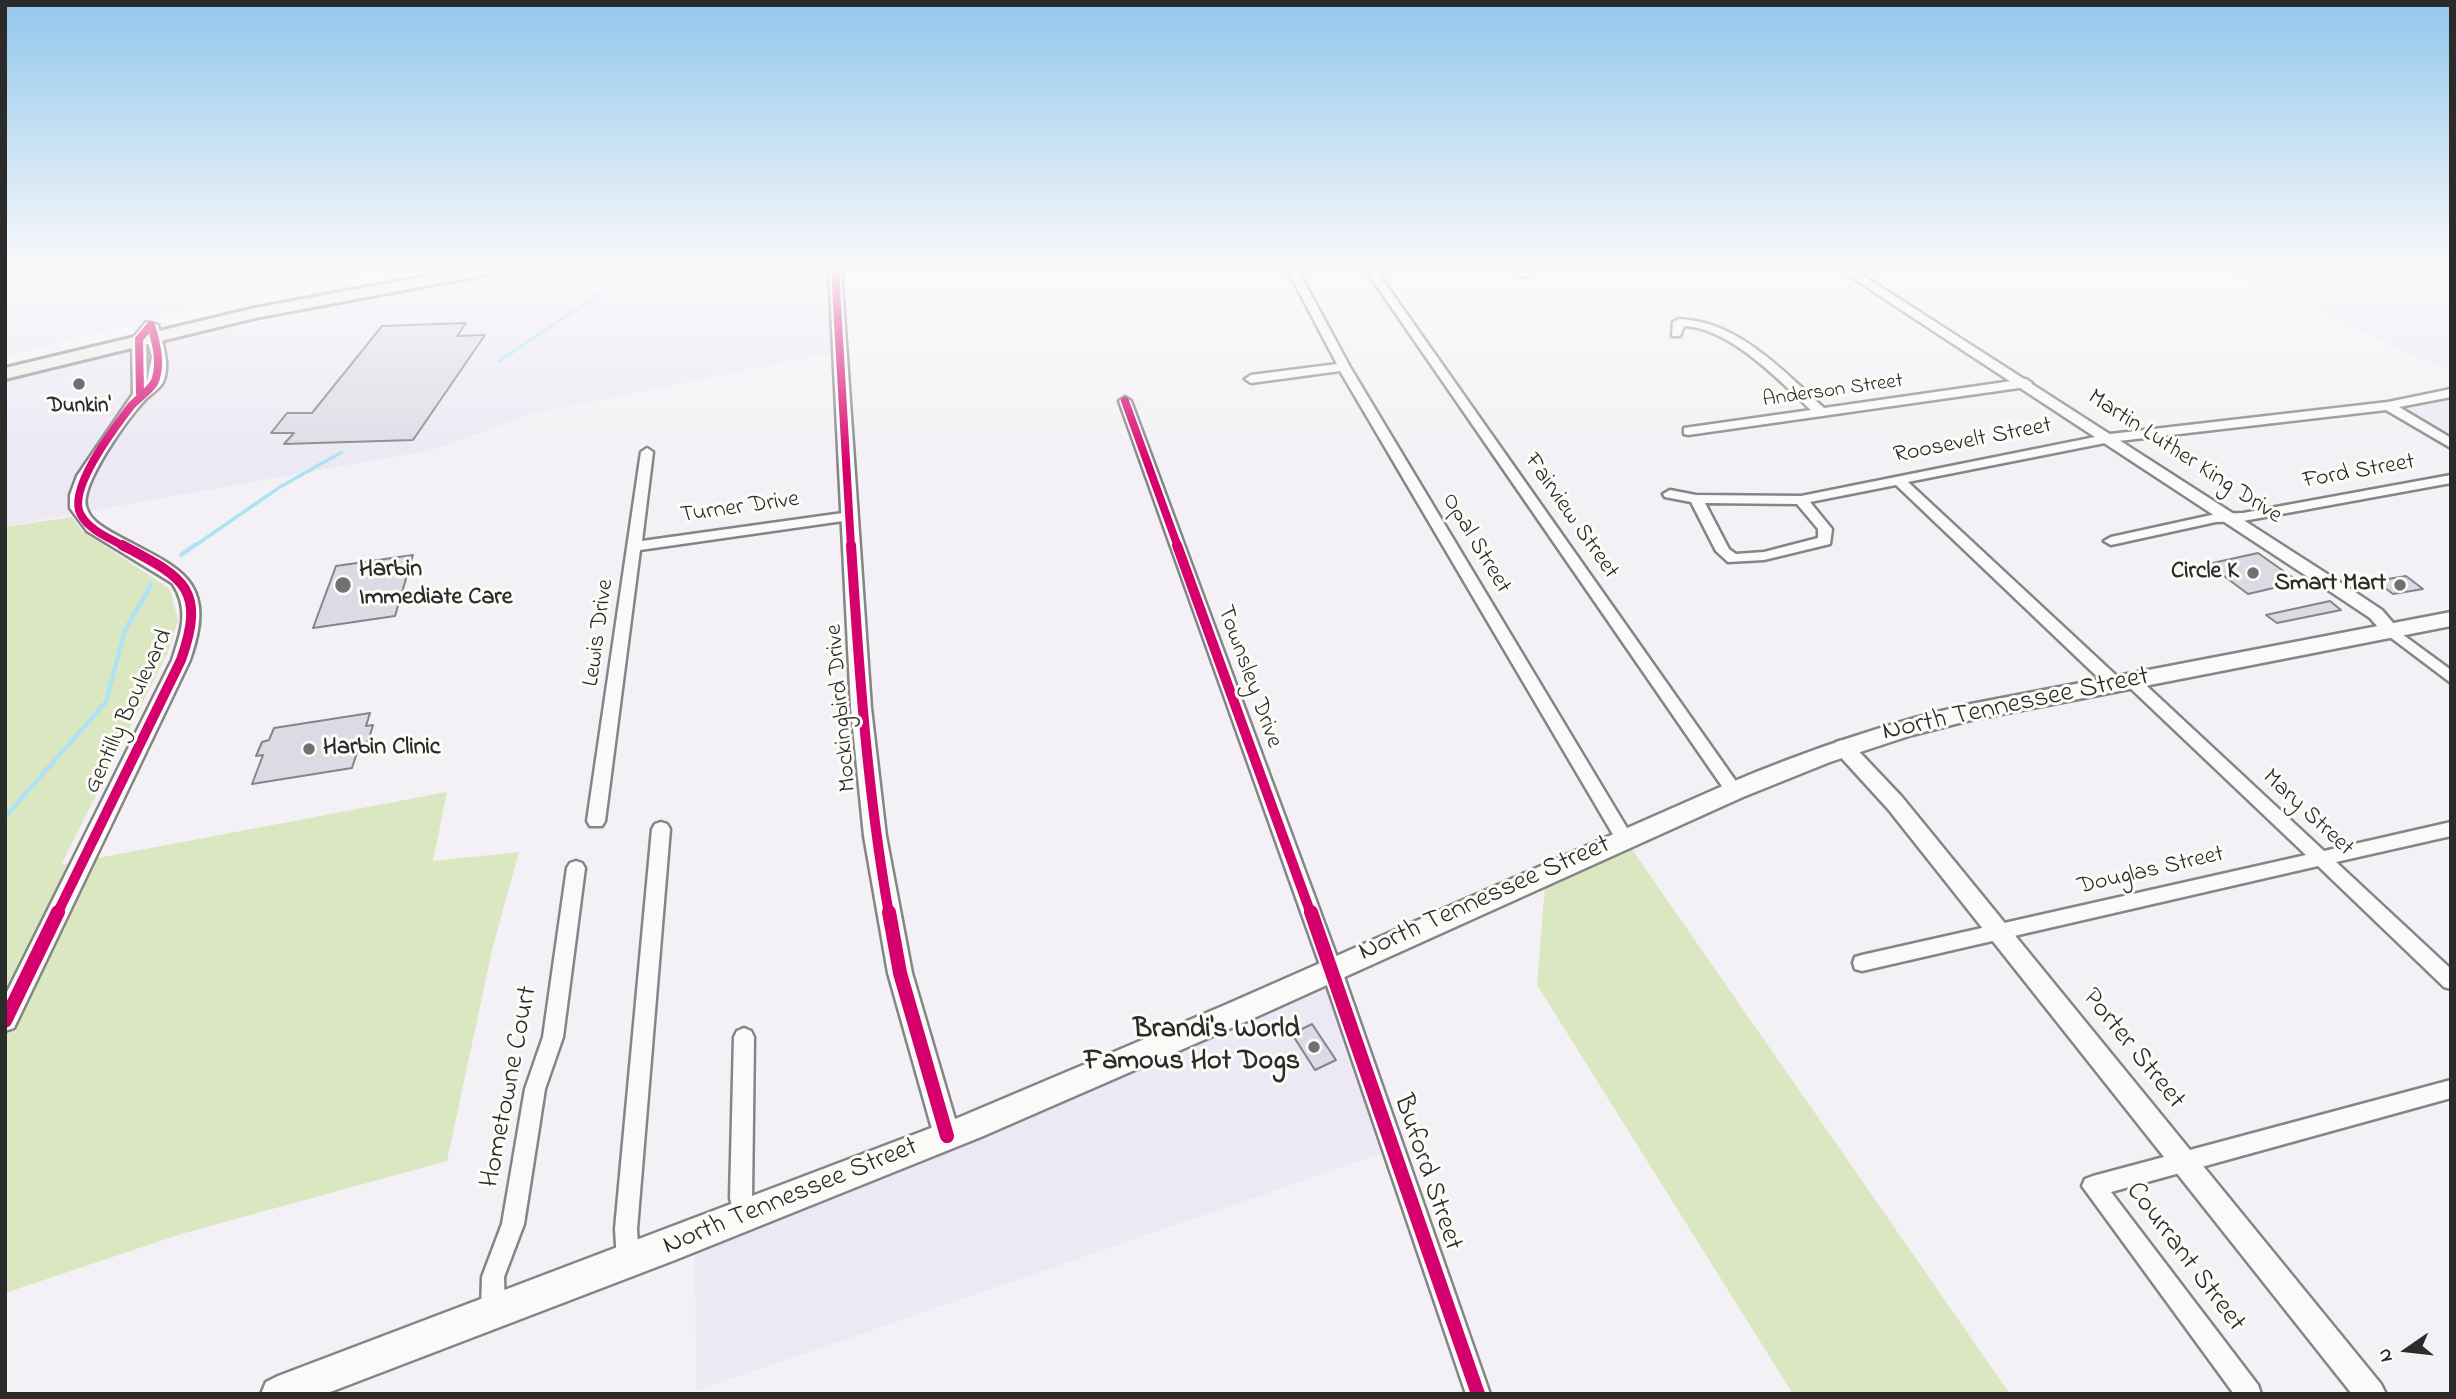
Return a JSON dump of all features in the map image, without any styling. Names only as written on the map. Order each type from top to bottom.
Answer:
[{"type":"main road","points":[[5,365],[139,334]]},
{"type":"main road","points":[[5,374],[141,334]]},
{"type":"main road","name":"North Tennessee Street","points":[[278,1394],[745,1217],[947,1136],[1734,790],[1843,747],[1945,717],[2451,619]]},
{"type":"street","name":"Gentilly Boulevard","points":[[5,1021],[181,660],[193,626],[193,599],[183,582],[90,526],[79,510],[78,497],[83,483],[140,393],[156,382],[158,376],[149,334]]},
{"type":"street","name":"Mockingbird Drive","points":[[839,334],[862,708],[875,836],[900,974],[947,1136]]},
{"type":"street","name":"Opal Street","points":[[1327,334],[1624,838]]},
{"type":"street","name":"Fairview Street","points":[[1416,334],[1734,790]]},
{"type":"street","points":[[1724,334],[1822,413]]},
{"type":"street","name":"Martin Luther King Drive","points":[[1949,334],[2376,614],[2391,631],[2451,678]]},
{"type":"street","points":[[1251,379],[1344,367]]},
{"type":"street","name":"Anderson Street","points":[[1688,431],[2026,383]]},
{"type":"street","name":"Roosevelt Street","points":[[1670,495],[1696,499],[1801,500],[2110,438],[2388,406],[2451,393]]},
{"type":"street","name":"Townsley Drive","points":[[1125,401],[1331,968]]},
{"type":"street","points":[[2388,406],[2451,444]]},
{"type":"street","name":"Lewis Drive","points":[[596,821],[647,452]]},
{"type":"street","name":"Ford Street","points":[[2111,541],[2230,517],[2451,479]]},
{"type":"street","name":"Mary Street","points":[[1898,480],[2451,981]]},
{"type":"street","points":[[1696,499],[1723,551],[1733,559],[1765,556],[1825,541],[1825,530],[1801,500]]},
{"type":"street","name":"Turner Drive","points":[[636,546],[850,516]]},
{"type":"street","name":"Porter Street","points":[[1843,747],[1878,783],[1999,931],[2371,1394]]},
{"type":"street","points":[[628,1262],[626,1228],[661,829]]},
{"type":"street","name":"Douglas Street","points":[[1862,963],[2451,829]]},
{"type":"street","name":"Hometowne Court","points":[[493,1313],[493,1278],[513,1224],[535,1089],[552,1037],[576,868]]},
{"type":"street","name":"Buford Street","points":[[1331,968],[1478,1394]]},
{"type":"street","points":[[744,1037],[741,1198],[745,1217]]},
{"type":"street","name":"Courrant Street","points":[[2249,1394],[2093,1186],[2451,1089]]},
{"type":"shaded area","points":[[5,334],[93,334],[5,356]]},
{"type":"shaded area","points":[[200,334],[838,334],[840,351],[531,414],[437,449],[5,526],[5,375]]},
{"type":"shaded area","points":[[2368,334],[2451,334],[2451,372]]},
{"type":"shaded area","points":[[2451,393],[2451,444],[2388,406]]},
{"type":"shaded area","points":[[1331,968],[1394,1149],[696,1391],[695,1250]]},
{"type":"green space","points":[[72,517],[82,531],[170,589],[178,620],[168,652],[61,865],[447,792],[433,861],[519,852],[492,950],[447,1161],[181,1234],[5,1293],[5,527]]},
{"type":"green space","points":[[1624,838],[2010,1394],[1793,1394],[1537,985],[1546,873]]},
{"type":"building","points":[[375,334],[485,335],[413,440],[284,444],[294,433],[271,433],[287,413],[312,413]]},
{"type":"building","name":"Circle K","points":[[2258,553],[2299,582],[2248,594],[2208,564]]},
{"type":"building","points":[[413,555],[395,616],[313,628],[336,566]]},
{"type":"building","name":"Smart Mart","points":[[2406,576],[2423,589],[2393,594],[2376,581]]},
{"type":"building","name":"Circle K","points":[[2330,601],[2341,610],[2277,623],[2266,615]]},
{"type":"building","name":"Harbin Clinic","points":[[370,713],[366,726],[373,725],[368,742],[360,743],[352,768],[252,784],[263,755],[256,756],[262,742],[269,740],[274,728]]},
{"type":"building","name":"Brandi's World Famous Hot Dogs","points":[[1312,1024],[1336,1060],[1315,1070],[1292,1034]]},
{"type":"waterway","points":[[499,361],[539,334]]},
{"type":"waterway","points":[[193,547],[280,487],[342,452]]},
{"type":"waterway","points":[[181,555],[195,545]]},
{"type":"waterway","points":[[5,817],[106,702],[125,630],[151,585]]},
{"type":"cycle path","points":[[140,393],[139,339],[143,334]]},
{"type":"cycle path","points":[[5,1021],[181,660],[191,632],[193,610],[188,593],[178,579],[164,568],[98,531],[85,521],[77,502],[82,482],[125,415],[156,382],[159,357],[153,334]]},
{"type":"cycle path","points":[[839,334],[861,708],[875,836],[900,973],[947,1136]]},
{"type":"cycle path","points":[[1125,401],[1331,968],[1478,1394]]},
{"type":"place","name":"Dunkin'","points":[[79,384]]},
{"type":"place","name":"Circle K","points":[[2253,573]]},
{"type":"place","name":"Harbin Immediate Care","points":[[343,585]]},
{"type":"place","name":"Smart Mart","points":[[2400,585]]},
{"type":"place","name":"Harbin Clinic","points":[[309,749]]},
{"type":"place","name":"Brandi's World Famous Hot Dogs","points":[[1314,1047]]}]
